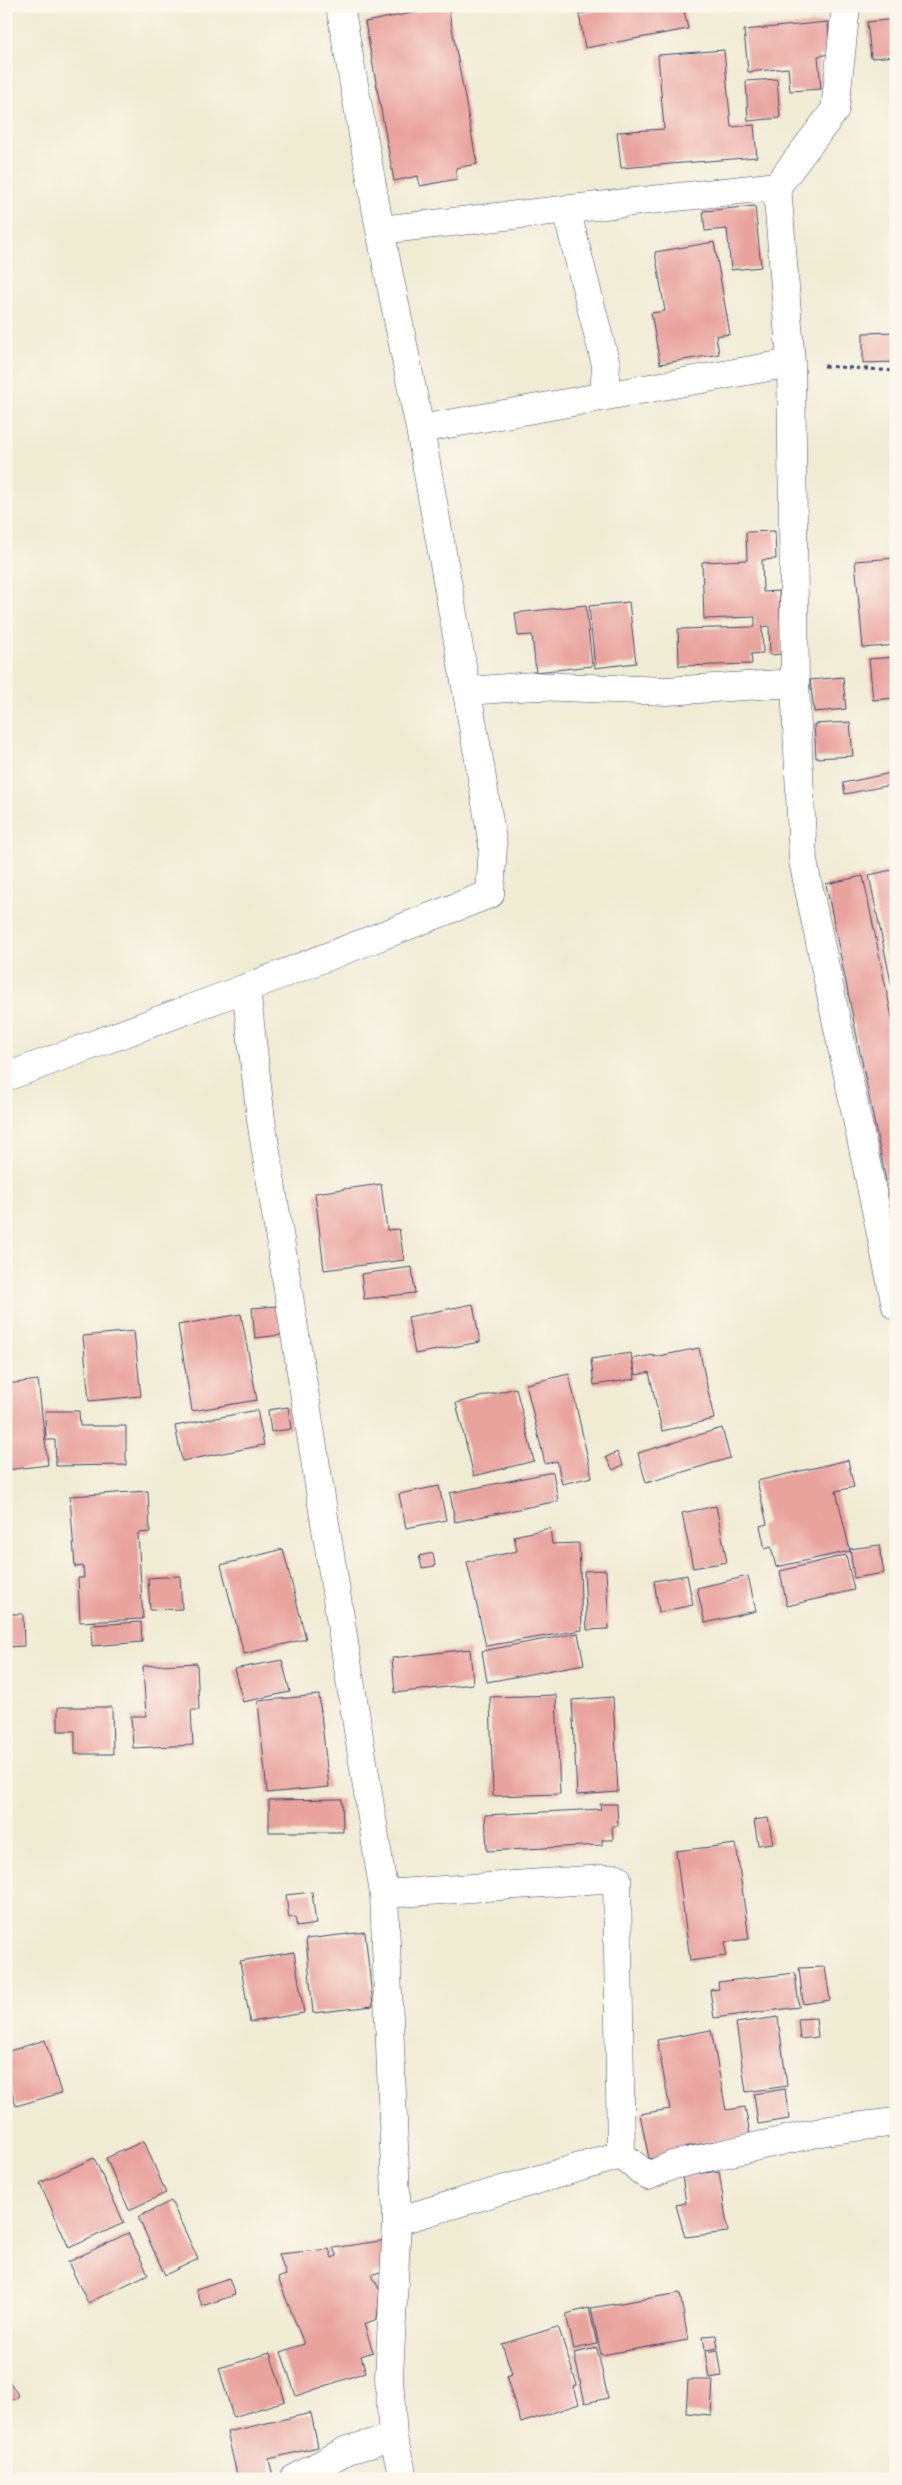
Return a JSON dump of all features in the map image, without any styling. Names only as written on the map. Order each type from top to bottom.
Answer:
[{"type":"street","points":[[6,1077],[246,988],[490,894],[493,846],[467,691],[420,428],[380,230],[340,6]]},
{"type":"street","points":[[846,6],[835,110],[777,186],[790,363],[795,683],[804,860],[896,1306]]},
{"type":"street","points":[[380,230],[777,186]]},
{"type":"street","points":[[566,210],[606,364],[604,396]]},
{"type":"street","points":[[420,428],[790,363]]},
{"type":"street","points":[[467,691],[534,686],[666,691],[795,683]]},
{"type":"street","points":[[246,988],[262,1130],[313,1454],[333,1561],[384,1894],[398,2221],[389,2377],[393,2438],[404,2479]]},
{"type":"street","points":[[384,1894],[617,1878],[621,2155]]},
{"type":"street","points":[[621,2155],[648,2176],[674,2165],[830,2130],[896,2122]]},
{"type":"street","points":[[398,2221],[621,2155]]},
{"type":"street","points":[[294,2479],[347,2450],[393,2438]]},
{"type":"path","points":[[790,363],[896,371]]},
{"type":"building","points":[[448,6],[477,164],[456,168],[457,179],[420,186],[418,176],[394,181],[365,22]]},
{"type":"building","points":[[621,6],[683,6],[688,29],[585,48],[579,14]]},
{"type":"building","points":[[734,6],[786,6],[786,8],[734,11]]},
{"type":"building","points":[[868,6],[886,6],[886,8],[868,10]]},
{"type":"building","points":[[896,19],[896,56],[871,58],[867,22]]},
{"type":"building","points":[[828,22],[830,54],[818,56],[821,89],[790,91],[788,68],[748,72],[744,30]]},
{"type":"building","points":[[724,50],[731,127],[754,125],[757,157],[621,168],[617,132],[664,129],[658,55]]},
{"type":"building","points":[[777,79],[780,118],[748,121],[746,81]]},
{"type":"building","points":[[755,206],[761,267],[731,270],[727,229],[705,231],[703,211]]},
{"type":"building","points":[[714,242],[730,334],[716,336],[719,354],[660,364],[651,313],[665,311],[655,252]]},
{"type":"building","points":[[896,332],[896,362],[863,363],[863,333]]},
{"type":"building","points":[[775,531],[776,559],[762,560],[763,592],[779,591],[782,654],[770,655],[769,626],[762,627],[763,653],[751,654],[752,664],[679,666],[678,629],[755,627],[755,617],[704,619],[702,562],[747,560],[746,532]]},
{"type":"building","points":[[896,558],[896,645],[863,648],[855,561]]},
{"type":"building","points":[[629,602],[636,663],[595,668],[589,606]]},
{"type":"building","points":[[586,605],[592,666],[536,672],[532,635],[518,636],[515,613]]},
{"type":"building","points":[[896,657],[896,698],[873,700],[869,659]]},
{"type":"building","points":[[843,677],[846,709],[814,712],[810,680]]},
{"type":"building","points":[[850,722],[853,756],[816,758],[814,724]]},
{"type":"building","points":[[896,772],[896,784],[845,794],[843,783]]},
{"type":"building","points":[[896,869],[896,1002],[895,1002],[869,875]]},
{"type":"building","points":[[863,876],[896,1037],[895,1225],[826,884]]},
{"type":"building","points":[[381,1184],[387,1230],[399,1229],[404,1260],[324,1270],[315,1193]]},
{"type":"building","points":[[412,1267],[415,1293],[364,1299],[361,1274]]},
{"type":"building","points":[[473,1304],[480,1342],[415,1354],[408,1317]]},
{"type":"building","points":[[278,1306],[281,1335],[255,1338],[252,1308]]},
{"type":"building","points":[[241,1314],[257,1400],[192,1411],[178,1325]]},
{"type":"building","points":[[134,1331],[141,1396],[89,1401],[83,1336]]},
{"type":"building","points":[[699,1348],[714,1419],[662,1431],[649,1372],[636,1375],[632,1359],[653,1355],[654,1357]]},
{"type":"building","points":[[631,1353],[635,1379],[594,1385],[591,1359]]},
{"type":"building","points":[[569,1374],[592,1477],[562,1484],[557,1461],[545,1464],[526,1384]]},
{"type":"building","points":[[38,1380],[48,1465],[6,1470],[6,1384]]},
{"type":"building","points":[[516,1388],[534,1461],[474,1476],[456,1403]]},
{"type":"building","points":[[288,1407],[291,1429],[271,1432],[268,1410]]},
{"type":"building","points":[[257,1410],[264,1445],[182,1461],[175,1426]]},
{"type":"building","points":[[45,1411],[79,1411],[80,1426],[126,1426],[126,1465],[56,1466],[55,1440],[46,1440]]},
{"type":"building","points":[[722,1428],[730,1458],[646,1483],[638,1453]]},
{"type":"building","points":[[617,1452],[623,1465],[613,1470],[606,1457]]},
{"type":"building","points":[[848,1460],[854,1487],[836,1491],[850,1551],[776,1567],[771,1547],[765,1549],[760,1526],[767,1524],[757,1481]]},
{"type":"building","points":[[553,1472],[558,1501],[455,1522],[450,1493]]},
{"type":"building","points":[[439,1486],[446,1520],[406,1528],[399,1494]]},
{"type":"building","points":[[148,1491],[150,1532],[138,1533],[143,1619],[80,1622],[78,1578],[84,1578],[83,1566],[75,1567],[70,1496]]},
{"type":"building","points":[[716,1506],[727,1562],[693,1568],[682,1513]]},
{"type":"building","points":[[550,1528],[552,1544],[579,1543],[582,1630],[486,1646],[467,1562],[517,1551],[514,1536]]},
{"type":"building","points":[[879,1545],[884,1573],[854,1578],[850,1549]]},
{"type":"building","points":[[283,1549],[306,1639],[244,1654],[221,1565]]},
{"type":"building","points":[[433,1553],[435,1566],[422,1568],[419,1556]]},
{"type":"building","points":[[846,1555],[854,1590],[787,1606],[780,1571]]},
{"type":"building","points":[[606,1570],[609,1629],[587,1630],[584,1571]]},
{"type":"building","points":[[687,1575],[693,1605],[659,1612],[654,1581]]},
{"type":"building","points":[[180,1576],[182,1609],[150,1610],[148,1578]]},
{"type":"building","points":[[748,1576],[756,1611],[705,1623],[697,1588]]},
{"type":"building","points":[[6,1614],[23,1614],[24,1646],[6,1647]]},
{"type":"building","points":[[141,1622],[142,1642],[92,1646],[91,1625]]},
{"type":"building","points":[[578,1633],[584,1664],[487,1682],[482,1651]]},
{"type":"building","points":[[470,1649],[473,1684],[395,1693],[392,1658]]},
{"type":"building","points":[[282,1660],[290,1692],[243,1702],[234,1669]]},
{"type":"building","points":[[197,1663],[199,1710],[191,1710],[193,1745],[133,1748],[131,1716],[146,1716],[143,1666]]},
{"type":"building","points":[[319,1695],[329,1787],[267,1793],[258,1701]]},
{"type":"building","points":[[556,1695],[560,1794],[493,1796],[490,1697]]},
{"type":"building","points":[[613,1697],[618,1792],[577,1795],[572,1700]]},
{"type":"building","points":[[58,1707],[112,1707],[113,1754],[75,1754],[75,1731],[58,1731]]},
{"type":"building","points":[[342,1799],[343,1832],[269,1832],[269,1800]]},
{"type":"building","points":[[600,1804],[617,1804],[618,1826],[612,1826],[613,1840],[602,1840],[602,1845],[487,1851],[485,1815],[601,1809]]},
{"type":"building","points":[[768,1818],[773,1843],[758,1845],[754,1820]]},
{"type":"building","points":[[736,1844],[749,1939],[725,1942],[726,1956],[690,1961],[676,1851]]},
{"type":"building","points":[[312,1892],[316,1924],[297,1927],[295,1917],[289,1918],[286,1895]]},
{"type":"building","points":[[365,1932],[373,2006],[313,2013],[306,1939]]},
{"type":"building","points":[[294,1952],[304,2013],[250,2022],[240,1961]]},
{"type":"building","points":[[825,1967],[830,2000],[803,2004],[799,1968]]},
{"type":"building","points":[[795,1973],[799,2007],[714,2018],[710,1990],[719,1989],[718,1982]]},
{"type":"building","points":[[778,2017],[787,2086],[746,2092],[736,2023]]},
{"type":"building","points":[[816,2018],[818,2037],[800,2039],[798,2019]]},
{"type":"building","points":[[711,2030],[726,2110],[745,2107],[750,2135],[684,2147],[685,2153],[649,2159],[640,2114],[670,2109],[657,2040]]},
{"type":"building","points":[[45,2040],[61,2093],[16,2106],[6,2073],[6,2052]]},
{"type":"building","points":[[785,2089],[789,2119],[758,2124],[754,2094]]},
{"type":"building","points":[[144,2141],[166,2193],[129,2210],[106,2158]]},
{"type":"building","points":[[94,2158],[124,2223],[69,2248],[40,2183]]},
{"type":"building","points":[[719,2171],[728,2232],[685,2237],[676,2205],[686,2203],[682,2176]]},
{"type":"building","points":[[171,2201],[198,2259],[165,2275],[138,2217]]},
{"type":"building","points":[[128,2233],[148,2274],[88,2303],[68,2262]]},
{"type":"building","points":[[386,2240],[382,2271],[372,2275],[380,2291],[377,2319],[364,2324],[373,2352],[361,2356],[366,2372],[296,2396],[281,2352],[304,2344],[278,2278],[286,2275],[279,2254],[329,2249],[332,2258],[337,2256],[333,2248]]},
{"type":"building","points":[[229,2278],[235,2295],[202,2306],[196,2289]]},
{"type":"building","points":[[680,2293],[688,2340],[601,2355],[591,2308]]},
{"type":"building","points":[[589,2308],[597,2344],[574,2349],[566,2314]]},
{"type":"building","points":[[557,2327],[577,2385],[574,2387],[579,2404],[521,2423],[506,2376],[512,2374],[502,2344]]},
{"type":"building","points":[[716,2335],[718,2348],[705,2350],[703,2336]]},
{"type":"building","points":[[597,2348],[608,2398],[585,2403],[574,2353]]},
{"type":"building","points":[[718,2350],[722,2376],[709,2378],[705,2352]]},
{"type":"building","points":[[270,2353],[285,2401],[233,2417],[219,2368]]},
{"type":"building","points":[[6,2377],[19,2396],[6,2404]]},
{"type":"building","points":[[688,2380],[713,2380],[711,2415],[686,2413]]},
{"type":"building","points":[[311,2413],[318,2447],[269,2459],[273,2478],[238,2479],[227,2432]]}]
